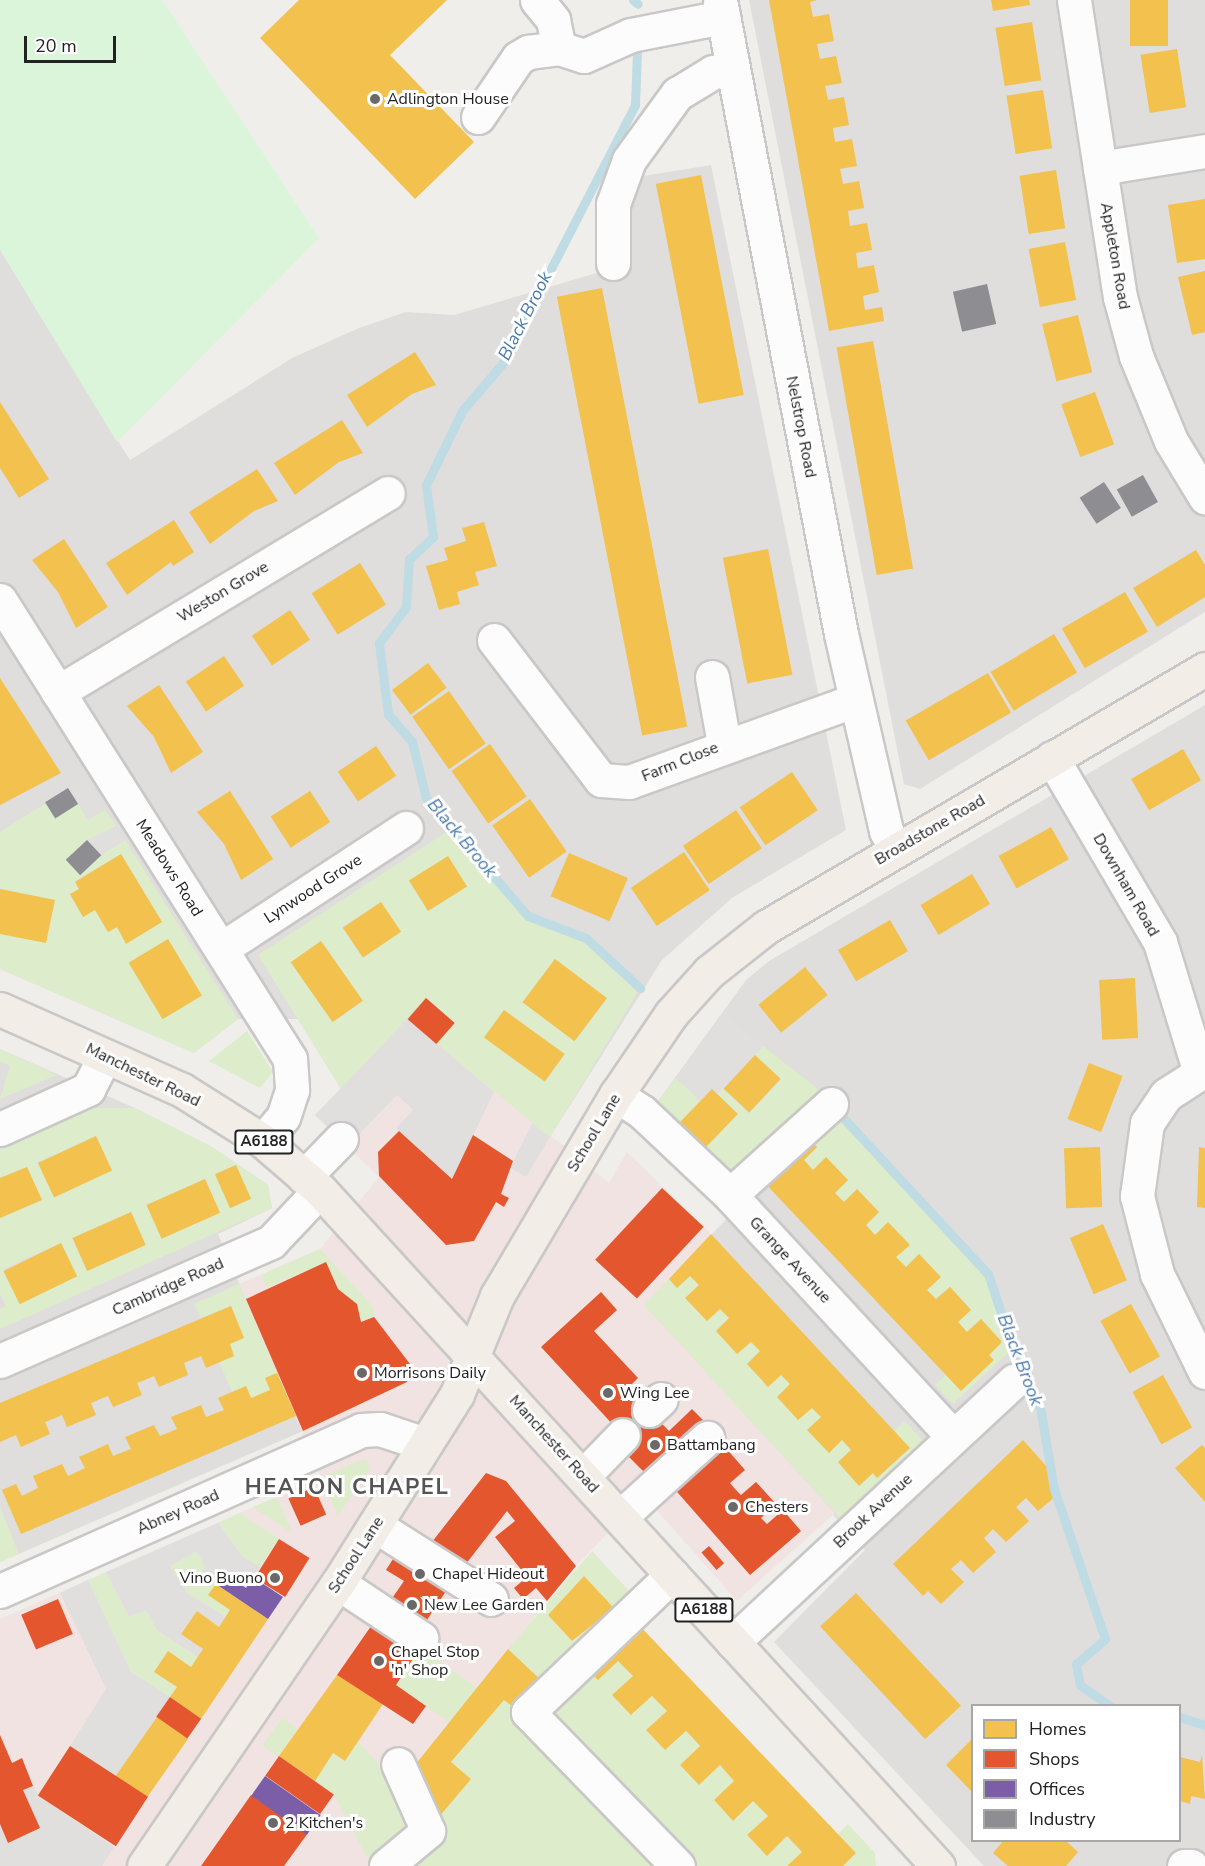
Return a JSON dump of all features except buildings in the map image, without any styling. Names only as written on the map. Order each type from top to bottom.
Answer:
[{"type":"main road","name":"Broadstone Road","points":[[671,1014],[709,972],[766,927],[1205,669]]},
{"type":"main road","name":"Manchester Road","points":[[0,1009],[182,1090],[264,1141],[312,1183],[472,1353],[936,1865]]},
{"type":"main road","name":"School Lane","points":[[144,1866],[376,1526],[457,1394],[497,1296],[616,1095],[671,1014]]},
{"type":"street","points":[[537,0],[553,20],[559,48]]},
{"type":"street","name":"Appleton Road","points":[[1074,0],[1120,297],[1136,356],[1171,441],[1205,497]]},
{"type":"street","points":[[478,117],[518,58],[559,48],[584,56],[631,35],[721,8]]},
{"type":"street","name":"Nelstrop Road","points":[[721,8],[856,700],[886,831],[896,849]]},
{"type":"street","points":[[613,263],[613,204],[629,160],[677,94],[713,72],[732,69]]},
{"type":"street","points":[[1100,168],[1205,151]]},
{"type":"street","name":"Weston Grove","points":[[58,692],[388,493]]},
{"type":"street","name":"Meadows Road","points":[[0,600],[290,1059],[292,1090],[284,1118],[264,1141]]},
{"type":"street","name":"Farm Close","points":[[494,640],[601,780],[629,782],[724,744],[856,700]]},
{"type":"street","points":[[712,677],[724,744]]},
{"type":"street","name":"Downham Road","points":[[1052,758],[1160,942],[1202,1071],[1166,1095],[1147,1123],[1137,1196],[1157,1274],[1205,1372]]},
{"type":"street","name":"Lynwood Grove","points":[[221,949],[406,828]]},
{"type":"street","points":[[0,1129],[88,1089],[105,1056]]},
{"type":"street","name":"Grange Avenue","points":[[616,1095],[642,1112],[730,1195],[953,1437]]},
{"type":"street","points":[[730,1195],[831,1104]]},
{"type":"street","name":"Cambridge Road","points":[[0,1361],[271,1242],[341,1139]]},
{"type":"street","name":"Brook Avenue","points":[[733,1642],[1014,1381]]},
{"type":"street","name":"Abney Road","points":[[0,1591],[361,1430],[380,1429],[425,1443]]},
{"type":"street","points":[[583,1476],[623,1435]]},
{"type":"street","points":[[620,1517],[707,1438]]},
{"type":"street","points":[[376,1526],[491,1599]]},
{"type":"street","points":[[672,1575],[528,1712],[678,1866]]},
{"type":"street","points":[[338,1583],[421,1638]]},
{"type":"street","points":[[386,1866],[428,1831],[398,1764]]},
{"type":"street","points":[[1184,1866],[1191,1866]]},
{"type":"shaded area","points":[[749,0],[1205,0],[1205,612],[920,789],[904,784]]},
{"type":"shaded area","points":[[711,165],[846,830],[732,898],[662,960],[550,1137],[408,1019],[341,1089],[298,1019],[238,1019],[194,1053],[0,969],[0,250],[130,460],[292,358],[359,328],[406,312],[454,315],[624,265],[624,230],[637,177]]},
{"type":"shaded area","points":[[1205,705],[1205,1866],[984,1866],[774,1642],[865,1550],[643,1305],[738,1207],[653,1108],[746,980],[769,961]]},
{"type":"shaded area","points":[[85,777],[105,809],[88,820],[68,788]]},
{"type":"shaded area","points":[[116,826],[125,840],[101,855],[87,840]]},
{"type":"shaded area","points":[[723,1014],[763,1046],[717,1094],[712,1089],[700,1101],[676,1078]]},
{"type":"shaded area","points":[[408,1019],[609,1183],[627,1152],[711,1234],[645,1305],[835,1513],[737,1601],[644,1496],[576,1566],[415,1765],[446,1832],[406,1866],[0,1866],[0,1619],[321,1477],[239,1284],[320,1249],[379,1177],[315,1115]]},
{"type":"shaded area","points":[[408,1019],[494,1092],[452,1179],[396,1128],[413,1110],[397,1095],[348,1146],[315,1115]]},
{"type":"shaded area","points":[[0,1049],[135,1108],[212,1147],[268,1185],[272,1208],[218,1234],[303,1431],[0,1562]]},
{"type":"shaded area","points":[[532,1123],[550,1137],[526,1177],[510,1168]]},
{"type":"shaded area","points":[[218,1523],[242,1556],[260,1567],[246,1588],[224,1573],[216,1584],[201,1574],[205,1567],[197,1551],[170,1566],[187,1593],[226,1617],[219,1627],[197,1612],[181,1633],[203,1649],[198,1657],[157,1630],[146,1610],[129,1617],[106,1572]]},
{"type":"shaded area","points":[[88,1580],[131,1672],[170,1697],[116,1777],[70,1746],[106,1689],[60,1593]]},
{"type":"shaded area","points":[[33,1786],[39,1796],[114,1847],[102,1866],[0,1866],[0,1824],[8,1843],[39,1828],[23,1790]]},
{"type":"green space","points":[[0,0],[162,0],[319,238],[117,442],[0,250]]},
{"type":"green space","points":[[46,803],[56,818],[78,804],[88,820],[105,809],[116,826],[66,859],[101,855],[125,840],[238,1019],[194,1053],[0,969],[0,934],[54,900],[0,889],[0,832]],"holes":[[[121,854],[162,922],[126,943],[117,927],[108,932],[95,910],[83,916],[70,895],[79,889],[75,881]],[[168,940],[144,979],[139,979],[129,963]]]},
{"type":"green space","points":[[451,829],[527,917],[585,940],[639,990],[550,1137],[436,1044],[454,1023],[426,998],[341,1089],[258,955]],"holes":[[[448,857],[467,886],[428,911],[409,881]],[[381,902],[400,932],[362,957],[342,927]],[[321,941],[363,1001],[333,1022],[291,962]],[[555,959],[607,999],[575,1041],[523,1002]],[[504,1011],[565,1054],[545,1082],[484,1037]]]},
{"type":"green space","points":[[247,1031],[273,1072],[260,1088],[209,1061]]},
{"type":"green space","points":[[763,1046],[828,1097],[756,1162],[720,1171],[653,1108],[676,1078],[700,1101],[680,1123],[706,1147],[738,1114],[717,1094],[723,1088],[749,1113],[781,1080],[755,1055]]},
{"type":"green space","points":[[0,1049],[57,1075],[0,1099],[10,1066],[0,1061]]},
{"type":"green space","points":[[94,1108],[135,1108],[212,1147],[268,1185],[272,1208],[0,1329],[0,1309],[6,1306],[0,1294],[0,1218],[42,1200],[27,1167],[0,1178],[0,1150]],"holes":[[[96,1136],[112,1170],[53,1195],[38,1162]],[[235,1165],[251,1199],[231,1208],[215,1174]],[[205,1179],[220,1213],[162,1238],[146,1205]],[[131,1212],[146,1245],[87,1271],[72,1238]],[[61,1243],[76,1276],[18,1301],[3,1269]]]},
{"type":"green space","points":[[832,1112],[986,1274],[1011,1350],[953,1404],[935,1385],[946,1375],[993,1360],[989,1355],[1002,1342],[981,1319],[967,1332],[958,1322],[971,1309],[950,1287],[936,1299],[927,1290],[940,1277],[919,1255],[906,1267],[896,1257],[910,1245],[888,1222],[875,1235],[866,1225],[879,1212],[857,1190],[844,1202],[835,1193],[847,1180],[826,1157],[813,1170],[804,1160],[817,1147],[806,1136]]},
{"type":"green space","points":[[320,1249],[374,1308],[374,1317],[361,1322],[356,1303],[338,1289],[326,1263],[266,1287],[261,1275]]},
{"type":"green space","points":[[690,1276],[699,1285],[707,1321],[720,1309],[729,1318],[716,1331],[737,1354],[751,1342],[760,1351],[747,1364],[768,1387],[781,1375],[790,1384],[777,1397],[798,1420],[812,1408],[821,1417],[808,1430],[829,1452],[842,1440],[851,1450],[838,1462],[859,1485],[873,1473],[878,1478],[909,1448],[894,1431],[905,1421],[923,1441],[842,1520],[644,1305],[669,1279],[677,1288]]},
{"type":"green space","points":[[239,1284],[277,1373],[265,1378],[270,1390],[251,1398],[246,1386],[232,1392],[219,1362],[234,1356],[230,1344],[244,1338],[231,1306],[201,1318],[194,1304]]},
{"type":"green space","points":[[366,1460],[370,1467],[338,1516],[321,1477],[358,1461]]},
{"type":"green space","points":[[277,1497],[292,1533],[253,1507]]},
{"type":"green space","points":[[0,1507],[19,1554],[0,1562]]},
{"type":"green space","points":[[240,1513],[279,1539],[260,1567],[242,1556],[218,1523]]},
{"type":"green space","points":[[197,1551],[205,1567],[201,1574],[216,1584],[230,1610],[226,1617],[187,1593],[170,1566]]},
{"type":"green space","points":[[592,1551],[634,1596],[543,1682],[508,1649]],"holes":[[[584,1576],[614,1608],[572,1641],[548,1615]]]},
{"type":"green space","points":[[106,1572],[129,1617],[146,1610],[157,1630],[198,1657],[191,1667],[169,1652],[154,1672],[177,1687],[170,1697],[131,1672],[88,1580]]},
{"type":"green space","points":[[420,1648],[477,1688],[452,1724],[395,1684]]},
{"type":"green space","points":[[618,1661],[633,1676],[612,1695],[632,1715],[652,1696],[667,1711],[646,1730],[665,1750],[686,1731],[700,1746],[680,1765],[699,1785],[720,1765],[734,1781],[714,1800],[733,1821],[753,1801],[768,1816],[747,1836],[767,1855],[787,1836],[802,1852],[787,1866],[687,1866],[538,1716],[588,1670]]},
{"type":"green space","points":[[504,1700],[517,1710],[669,1866],[406,1866],[446,1833],[439,1817],[470,1779],[451,1762]]},
{"type":"green space","points":[[282,1718],[298,1729],[278,1757],[262,1746]]},
{"type":"green space","points":[[358,1742],[385,1771],[413,1831],[371,1865],[334,1795],[315,1781],[333,1753],[345,1761]]},
{"type":"green space","points":[[848,1824],[875,1853],[876,1866],[843,1866],[856,1853],[838,1834]]},
{"type":"waterway","name":"Black Brook","points":[[633,0],[638,4]]},
{"type":"waterway","name":"Black Brook","points":[[637,52],[635,105],[502,364],[462,411],[426,485],[433,537],[409,559],[406,607],[379,643],[388,714],[412,742],[426,798],[528,916],[586,938],[640,988]]},
{"type":"waterway","name":"Black Brook","points":[[836,1110],[988,1274],[1021,1372],[1040,1407],[1054,1489],[1105,1639],[1076,1664],[1080,1685],[1107,1704]]},
{"type":"waterway","name":"Black Brook","points":[[1181,1717],[1205,1725]]},
{"type":"place","name":"Adlington House","points":[[375,99]]},
{"type":"place","name":"Morrisons Daily","points":[[362,1373]]},
{"type":"place","name":"Wing Lee","points":[[608,1393]]},
{"type":"place","name":"Battambang","points":[[655,1445]]},
{"type":"place","name":"Chesters","points":[[733,1507]]},
{"type":"place","name":"Chapel Hideout","points":[[420,1574]]},
{"type":"place","name":"Vino Buono","points":[[275,1578]]},
{"type":"place","name":"New Lee Garden","points":[[412,1605]]},
{"type":"place","name":"Chapel Stop 'n' Shop","points":[[379,1661]]},
{"type":"place","name":"2 Kitchen's","points":[[273,1823]]},
{"type":"district","name":"HEATON CHAPEL","points":[[347,1488]]}]
